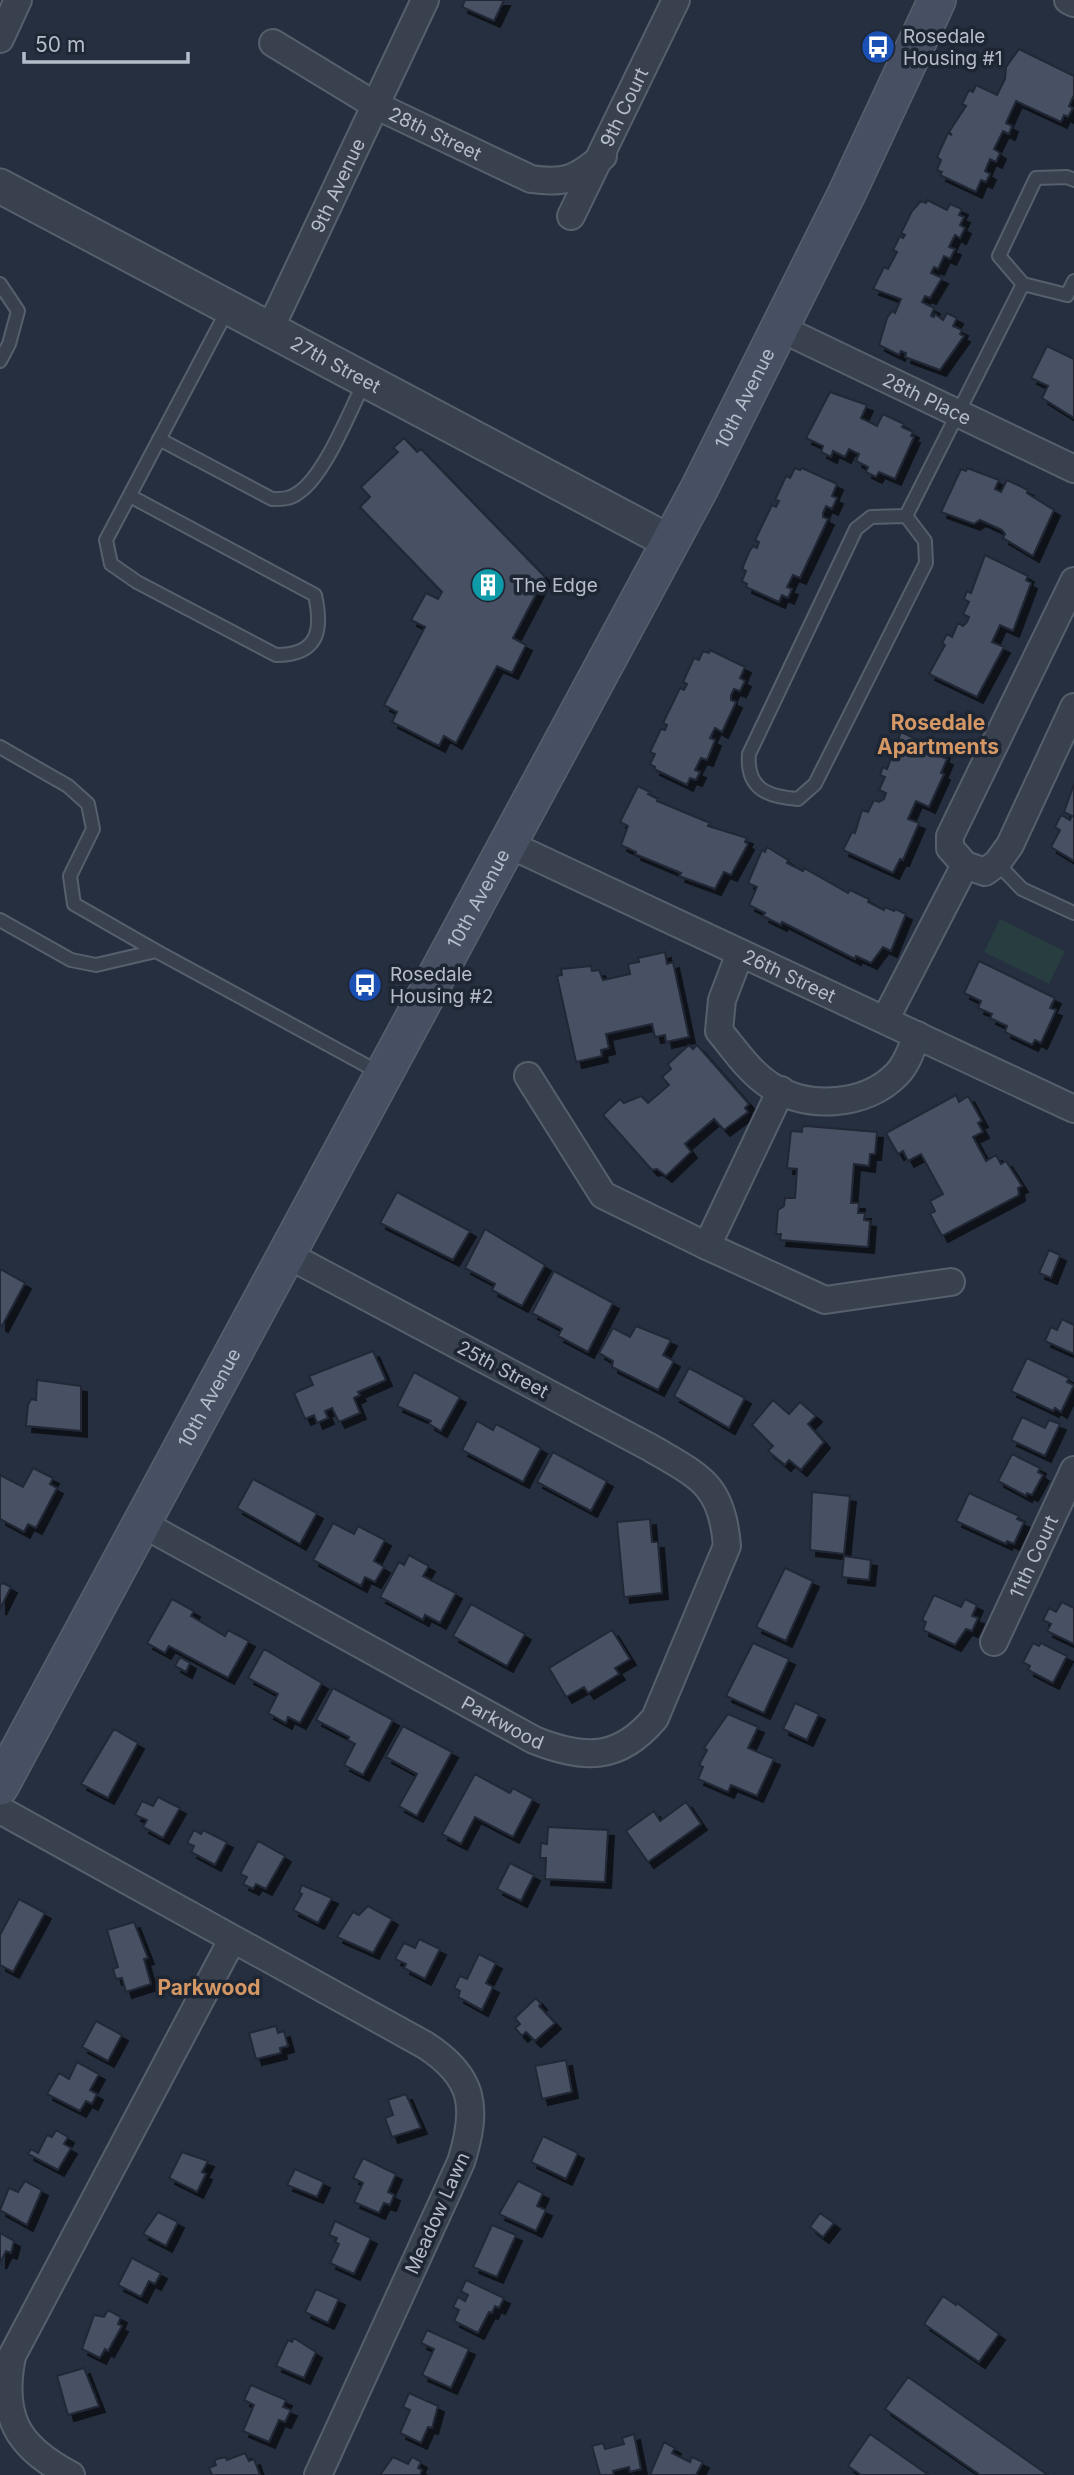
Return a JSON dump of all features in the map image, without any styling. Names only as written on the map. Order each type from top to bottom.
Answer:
[{"type":"main road","name":"10th Avenue","points":[[0,1786],[670,541],[847,193],[937,0]]},
{"type":"street","points":[[0,39],[18,0]]},
{"type":"street","name":"9th Avenue","points":[[269,331],[425,0]]},
{"type":"street","name":"9th Court","points":[[571,216],[603,156],[676,0]]},
{"type":"street","points":[[1068,0],[1074,3]]},
{"type":"street","name":"28th Street","points":[[273,43],[375,104],[531,178],[557,183],[583,174],[603,156]]},
{"type":"street","name":"27th Street","points":[[0,186],[365,382],[670,541]]},
{"type":"street","name":"28th Place","points":[[780,328],[1074,470]]},
{"type":"street","points":[[1074,581],[950,836],[950,848],[965,865],[985,872],[997,863],[1010,845],[1074,707]]},
{"type":"street","name":"26th Street","points":[[506,843],[1074,1109]]},
{"type":"street","points":[[885,1020],[965,865]]},
{"type":"street","points":[[740,953],[722,1000],[719,1031],[744,1062],[772,1087],[809,1100],[854,1101],[897,1074],[917,1035]]},
{"type":"street","points":[[528,1076],[603,1195],[707,1246],[825,1300],[951,1282]]},
{"type":"street","points":[[707,1246],[781,1090]]},
{"type":"street","name":"25th Street","points":[[286,1254],[651,1448],[695,1474],[714,1493]]},
{"type":"street","name":"11th Court","points":[[994,1642],[1074,1470]]},
{"type":"street","name":"Parkwood","points":[[143,1524],[534,1740],[559,1750],[586,1755],[614,1751],[638,1738],[655,1718],[727,1546],[724,1519],[714,1493]]},
{"type":"street","name":"Meadow Lawn","points":[[0,1810],[448,2060],[465,2082],[472,2108],[470,2136],[461,2162],[318,2475]]},
{"type":"street","points":[[71,2475],[35,2454],[16,2434],[6,2409],[4,2381],[12,2356],[232,1940]]},
{"type":"lane","points":[[1074,180],[1067,177],[1036,178],[999,256],[1023,284],[1067,295],[1074,281]]},
{"type":"lane","points":[[0,284],[18,311],[9,344],[0,361]]},
{"type":"lane","points":[[906,516],[1023,284]]},
{"type":"lane","points":[[130,496],[315,595],[320,621],[312,643],[296,655],[276,655],[137,582],[111,564],[106,540],[228,309]]},
{"type":"lane","points":[[159,439],[272,499],[288,499],[302,491],[321,467],[365,382]]},
{"type":"lane","points":[[906,516],[925,541],[926,563],[815,784],[798,799],[777,798],[758,788],[747,771],[749,754],[856,529],[871,517],[906,516]]},
{"type":"lane","points":[[0,747],[68,786],[88,804],[93,829],[70,876],[74,904],[382,1074]]},
{"type":"lane","points":[[997,863],[1023,889],[1074,913]]},
{"type":"lane","points":[[0,920],[71,960],[96,965],[156,951]]},
{"type":"green space","points":[[1000,919],[1065,951],[1049,984],[984,952]]},
{"type":"building","points":[[465,0],[504,0],[494,21],[462,7]]},
{"type":"building","points":[[1019,49],[1074,76],[1074,95],[1069,106],[1073,108],[1068,117],[1064,115],[1061,122],[1016,101],[1006,123],[1012,126],[1009,134],[1003,131],[994,149],[1000,153],[996,162],[990,159],[985,171],[990,174],[986,182],[981,180],[976,192],[940,175],[942,172],[937,170],[941,160],[937,157],[948,133],[952,135],[949,132],[966,106],[962,104],[969,90],[973,92],[976,85],[997,95],[1005,79],[1006,67]]},
{"type":"building","points":[[927,200],[947,210],[950,204],[962,209],[959,215],[964,217],[960,225],[965,228],[960,238],[955,235],[949,247],[955,249],[950,259],[944,256],[938,269],[934,267],[931,273],[942,278],[930,298],[925,296],[922,302],[934,308],[931,316],[934,317],[935,314],[943,320],[947,313],[957,318],[953,326],[962,330],[960,334],[964,336],[940,370],[905,357],[906,353],[901,351],[899,355],[879,345],[887,318],[892,311],[895,313],[901,299],[873,289],[884,267],[888,269],[897,252],[893,250],[900,236],[903,238],[905,235],[901,233],[912,211],[921,201],[926,203]]},
{"type":"building","points":[[1047,346],[1074,359],[1074,418],[1042,398],[1048,386],[1031,378]]},
{"type":"building","points":[[830,392],[867,405],[861,418],[877,426],[883,414],[904,424],[902,427],[913,432],[911,436],[914,437],[895,479],[879,472],[876,477],[866,472],[868,467],[856,461],[859,454],[849,449],[845,457],[833,451],[831,457],[821,452],[823,446],[806,438]]},
{"type":"building","name":"The Edge","points":[[404,438],[417,452],[421,449],[545,577],[513,638],[526,645],[512,673],[497,666],[456,743],[444,736],[439,746],[392,722],[397,712],[384,705],[425,627],[411,620],[426,593],[438,599],[442,592],[360,507],[370,497],[361,487],[398,452],[393,448]]},
{"type":"building","points":[[795,468],[802,468],[837,484],[832,496],[837,498],[832,509],[826,506],[823,517],[828,519],[800,578],[793,575],[787,587],[792,589],[788,598],[782,595],[779,602],[746,587],[747,584],[742,581],[746,571],[742,569],[753,546],[757,548],[759,542],[755,540],[772,505],[776,507],[779,501],[775,500],[786,476],[790,478]]},
{"type":"building","points":[[967,468],[999,480],[995,489],[1001,492],[1007,480],[1028,490],[1027,493],[1054,510],[1033,556],[1003,538],[1005,534],[1002,530],[980,520],[974,524],[941,512],[961,469],[966,471]]},
{"type":"building","points":[[985,555],[1028,576],[1026,580],[1031,583],[1013,631],[1000,625],[992,642],[1004,647],[977,697],[929,674],[945,645],[942,643],[947,634],[952,637],[958,623],[963,626],[967,622],[969,617],[963,614],[969,602],[964,599],[967,591],[971,593]]},
{"type":"building","points":[[710,650],[745,667],[740,678],[745,681],[740,691],[734,689],[731,700],[736,702],[722,732],[715,728],[710,738],[715,740],[707,760],[701,758],[695,770],[700,772],[696,780],[690,778],[687,785],[654,769],[650,764],[655,754],[650,752],[661,729],[665,730],[667,725],[663,723],[680,688],[684,690],[687,684],[683,682],[694,658],[699,660],[703,651],[709,653]]},
{"type":"building","points":[[901,732],[944,752],[942,757],[947,759],[941,773],[944,774],[929,807],[916,801],[908,819],[919,823],[903,860],[900,859],[893,873],[843,850],[852,832],[855,833],[862,810],[868,812],[874,800],[879,802],[884,799],[886,793],[879,790],[885,777],[880,775],[883,767],[887,769]]},
{"type":"building","points":[[1074,784],[1074,861],[1051,847],[1060,830],[1055,827],[1061,815],[1070,820],[1072,816],[1064,812]]},
{"type":"building","points":[[638,786],[650,792],[648,794],[658,799],[657,801],[710,823],[708,826],[747,838],[745,842],[748,844],[731,875],[724,872],[715,889],[679,876],[681,873],[635,854],[636,852],[621,845],[628,826],[620,822]]},
{"type":"building","points":[[767,847],[788,860],[787,863],[803,871],[804,868],[848,893],[850,890],[884,910],[885,907],[906,914],[891,951],[883,947],[871,963],[856,956],[855,959],[782,922],[781,925],[763,916],[765,913],[749,905],[757,887],[748,883],[762,850],[765,852]]},
{"type":"building","points":[[665,952],[667,964],[673,962],[689,1037],[666,1042],[665,1035],[655,1037],[652,1024],[606,1034],[609,1048],[601,1050],[602,1056],[576,1062],[557,976],[562,975],[561,969],[591,966],[592,971],[599,970],[603,980],[630,974],[628,964],[639,962],[638,958]]},
{"type":"building","points":[[979,961],[1055,998],[1050,1008],[1056,1010],[1041,1043],[1035,1040],[1032,1045],[1005,1032],[1007,1026],[990,1018],[992,1014],[978,1008],[981,1001],[964,993]]},
{"type":"building","points":[[689,1045],[693,1049],[697,1045],[749,1104],[745,1108],[748,1112],[724,1130],[714,1119],[685,1144],[691,1152],[666,1176],[657,1169],[652,1170],[603,1115],[620,1099],[624,1103],[641,1096],[648,1103],[669,1085],[662,1077],[671,1069],[668,1064]]},
{"type":"building","points":[[956,1095],[959,1102],[968,1096],[982,1121],[978,1123],[983,1132],[973,1137],[986,1161],[996,1155],[1001,1164],[1006,1161],[1022,1186],[1018,1188],[1019,1195],[942,1236],[930,1214],[935,1211],[930,1201],[943,1194],[921,1154],[908,1161],[903,1151],[898,1154],[886,1133]]},
{"type":"building","points":[[802,1127],[877,1132],[875,1154],[870,1154],[869,1166],[854,1164],[851,1203],[859,1203],[858,1213],[865,1213],[864,1220],[870,1221],[868,1247],[780,1240],[781,1234],[776,1234],[778,1210],[784,1206],[785,1198],[795,1198],[797,1169],[787,1168],[791,1131],[802,1132]]},
{"type":"building","points":[[397,1192],[470,1231],[453,1260],[380,1223]]},
{"type":"building","points":[[485,1229],[545,1265],[522,1306],[492,1290],[495,1284],[465,1268]]},
{"type":"building","points":[[1049,1250],[1060,1255],[1051,1278],[1039,1273]]},
{"type":"building","points":[[0,1269],[25,1283],[2,1326],[0,1325]]},
{"type":"building","points":[[554,1271],[613,1303],[588,1352],[558,1336],[562,1329],[532,1313]]},
{"type":"building","points":[[1062,1319],[1074,1325],[1074,1354],[1045,1341],[1051,1327],[1057,1330]]},
{"type":"building","points":[[636,1326],[671,1340],[663,1355],[674,1361],[658,1390],[612,1367],[613,1361],[599,1353],[613,1328],[630,1337]]},
{"type":"building","points":[[373,1351],[386,1380],[358,1392],[360,1395],[354,1398],[360,1413],[339,1422],[332,1408],[325,1411],[328,1418],[317,1423],[314,1415],[305,1419],[294,1393],[313,1385],[309,1376]]},
{"type":"building","points":[[1027,1358],[1069,1378],[1067,1382],[1074,1385],[1061,1412],[1055,1408],[1053,1411],[1011,1391]]},
{"type":"building","points":[[689,1368],[745,1398],[729,1428],[674,1396]]},
{"type":"building","points":[[414,1372],[460,1397],[441,1431],[429,1424],[431,1421],[397,1406]]},
{"type":"building","points":[[37,1380],[81,1386],[81,1431],[26,1426],[28,1405],[31,1399],[36,1400]]},
{"type":"building","points":[[773,1400],[789,1414],[800,1402],[816,1416],[808,1424],[824,1442],[801,1470],[789,1460],[785,1465],[768,1451],[773,1446],[752,1425]]},
{"type":"building","points":[[1022,1417],[1045,1428],[1049,1420],[1060,1424],[1045,1456],[1011,1440]]},
{"type":"building","points":[[477,1421],[493,1430],[496,1424],[541,1448],[523,1482],[462,1450]]},
{"type":"building","points":[[553,1452],[607,1481],[591,1511],[537,1482]]},
{"type":"building","points":[[1012,1454],[1040,1468],[1038,1472],[1043,1475],[1032,1495],[1027,1493],[1026,1496],[998,1481]]},
{"type":"building","points":[[33,1468],[53,1478],[50,1484],[57,1488],[36,1528],[28,1524],[24,1532],[0,1519],[0,1475],[23,1487]]},
{"type":"building","points":[[253,1479],[317,1513],[300,1544],[237,1508]]},
{"type":"building","points":[[812,1492],[850,1496],[844,1554],[810,1550]]},
{"type":"building","points":[[969,1493],[1019,1516],[1017,1519],[1024,1522],[1014,1544],[1007,1541],[1006,1544],[956,1521]]},
{"type":"building","points":[[650,1519],[652,1542],[658,1542],[662,1593],[624,1597],[617,1522]]},
{"type":"building","points":[[333,1523],[354,1534],[358,1526],[385,1540],[374,1561],[384,1567],[375,1582],[365,1577],[361,1586],[313,1560]]},
{"type":"building","points":[[409,1555],[429,1566],[423,1576],[456,1593],[440,1623],[425,1615],[423,1620],[380,1597],[399,1562],[404,1565]]},
{"type":"building","points":[[844,1556],[871,1560],[869,1580],[842,1577]]},
{"type":"building","points":[[785,1568],[813,1581],[786,1641],[756,1627]]},
{"type":"building","points":[[3,1583],[11,1587],[0,1609],[0,1585]]},
{"type":"building","points":[[934,1595],[961,1607],[965,1599],[977,1605],[972,1616],[978,1618],[972,1631],[966,1629],[955,1645],[923,1630],[926,1622],[922,1620]]},
{"type":"building","points":[[172,1599],[194,1611],[191,1616],[225,1636],[228,1630],[249,1641],[228,1678],[169,1646],[165,1653],[147,1643]]},
{"type":"building","points":[[1062,1602],[1074,1608],[1074,1644],[1047,1631],[1051,1624],[1043,1620],[1049,1608],[1056,1612]]},
{"type":"building","points":[[471,1604],[525,1634],[507,1666],[453,1636]]},
{"type":"building","points":[[612,1630],[630,1659],[615,1668],[619,1674],[588,1693],[584,1687],[566,1697],[549,1668]]},
{"type":"building","points":[[753,1643],[789,1659],[764,1713],[726,1696]]},
{"type":"building","points":[[1033,1643],[1039,1646],[1041,1643],[1067,1656],[1053,1683],[1028,1670],[1030,1666],[1023,1662]]},
{"type":"building","points":[[264,1649],[322,1683],[300,1723],[288,1717],[286,1723],[268,1713],[278,1694],[248,1678]]},
{"type":"building","points":[[180,1657],[190,1663],[186,1672],[175,1666]]},
{"type":"building","points":[[333,1688],[393,1720],[363,1775],[344,1765],[355,1744],[348,1740],[349,1737],[316,1720]]},
{"type":"building","points":[[795,1703],[819,1714],[807,1740],[783,1729]]},
{"type":"building","points":[[728,1714],[758,1727],[748,1748],[774,1759],[757,1796],[731,1785],[728,1792],[698,1779],[703,1767],[699,1765],[707,1750],[704,1748]]},
{"type":"building","points":[[403,1726],[452,1752],[417,1816],[399,1806],[417,1774],[386,1757]]},
{"type":"building","points":[[114,1729],[138,1743],[108,1798],[81,1784]]},
{"type":"building","points":[[475,1774],[510,1793],[513,1788],[533,1799],[513,1837],[475,1817],[461,1844],[442,1834]]},
{"type":"building","points":[[158,1797],[180,1808],[163,1838],[143,1827],[147,1820],[135,1815],[142,1801],[153,1806]]},
{"type":"building","points":[[686,1802],[701,1824],[648,1862],[626,1831],[654,1811],[660,1821]]},
{"type":"building","points":[[548,1827],[608,1830],[605,1882],[545,1879],[546,1858],[540,1858],[541,1843],[547,1844]]},
{"type":"building","points":[[194,1830],[201,1834],[203,1830],[227,1842],[215,1865],[191,1852],[194,1846],[187,1843]]},
{"type":"building","points":[[258,1841],[285,1856],[266,1889],[256,1884],[253,1889],[243,1884],[247,1877],[240,1874]]},
{"type":"building","points":[[510,1863],[534,1875],[521,1901],[497,1889]]},
{"type":"building","points":[[302,1885],[332,1898],[318,1923],[293,1910],[302,1894],[299,1892]]},
{"type":"building","points":[[19,1899],[45,1913],[13,1972],[0,1965],[0,1935]]},
{"type":"building","points":[[368,1906],[392,1919],[373,1953],[337,1937],[353,1912],[359,1915]]},
{"type":"building","points":[[134,1922],[148,1958],[144,1959],[151,1984],[126,1992],[122,1978],[116,1979],[113,1969],[118,1967],[107,1930]]},
{"type":"building","points":[[419,1939],[440,1949],[425,1979],[404,1968],[406,1964],[395,1959],[404,1943],[415,1948]]},
{"type":"building","points":[[479,1954],[496,1963],[486,1983],[493,1987],[482,2010],[458,1997],[460,1991],[454,1988],[460,1976],[467,1979]]},
{"type":"building","points":[[536,1998],[541,2004],[539,2006],[555,2023],[535,2041],[526,2032],[522,2036],[515,2028],[520,2024],[515,2018]]},
{"type":"building","points":[[96,2021],[122,2035],[108,2061],[82,2047]]},
{"type":"building","points":[[276,2026],[278,2033],[284,2031],[288,2046],[280,2048],[281,2053],[256,2059],[249,2033]]},
{"type":"building","points":[[566,2060],[572,2092],[542,2099],[535,2066]]},
{"type":"building","points":[[77,2062],[99,2074],[90,2090],[97,2094],[92,2104],[86,2101],[80,2111],[47,2094],[59,2073],[69,2079]]},
{"type":"building","points":[[406,2094],[421,2128],[392,2137],[385,2118],[393,2115],[388,2100]]},
{"type":"building","points":[[56,2130],[68,2137],[64,2144],[71,2148],[58,2170],[28,2154],[31,2149],[38,2153],[47,2135],[52,2137]]},
{"type":"building","points":[[543,2136],[578,2153],[566,2179],[531,2162]]},
{"type":"building","points":[[182,2152],[208,2161],[202,2172],[206,2174],[197,2192],[169,2178]]},
{"type":"building","points":[[363,2158],[396,2174],[388,2192],[394,2195],[390,2205],[384,2203],[379,2213],[354,2202],[363,2183],[353,2178]]},
{"type":"building","points":[[295,2169],[324,2182],[317,2197],[287,2185]]},
{"type":"building","points":[[25,2181],[42,2190],[27,2225],[0,2210],[9,2188],[18,2192]]},
{"type":"building","points":[[518,2181],[543,2193],[537,2206],[546,2210],[536,2231],[499,2214]]},
{"type":"building","points":[[158,2212],[178,2222],[166,2246],[143,2234]]},
{"type":"building","points":[[820,2213],[834,2223],[823,2237],[810,2227]]},
{"type":"building","points":[[335,2221],[371,2238],[354,2274],[330,2263],[339,2244],[335,2242],[337,2238],[329,2235]]},
{"type":"building","points":[[492,2225],[516,2235],[497,2277],[473,2267]]},
{"type":"building","points":[[0,2233],[14,2241],[11,2253],[6,2251],[0,2263]]},
{"type":"building","points":[[132,2258],[161,2273],[155,2284],[149,2281],[141,2297],[118,2285]]},
{"type":"building","points":[[466,2280],[504,2298],[499,2308],[495,2306],[492,2313],[489,2312],[478,2333],[454,2321],[459,2310],[453,2307],[458,2297],[465,2301],[468,2295],[461,2291]]},
{"type":"building","points":[[316,2289],[339,2299],[328,2323],[305,2312]]},
{"type":"building","points":[[943,2296],[999,2334],[979,2362],[924,2324]]},
{"type":"building","points":[[108,2310],[121,2317],[118,2324],[122,2326],[108,2351],[105,2349],[100,2358],[82,2349],[94,2315],[104,2317]]},
{"type":"building","points":[[427,2330],[469,2349],[451,2388],[422,2375],[434,2349],[421,2343]]},
{"type":"building","points":[[294,2338],[316,2352],[304,2378],[276,2366],[288,2340],[292,2342]]},
{"type":"building","points":[[84,2368],[99,2406],[68,2415],[57,2376]]},
{"type":"building","points":[[908,2377],[1048,2475],[980,2475],[885,2409]]},
{"type":"building","points":[[251,2385],[286,2400],[283,2407],[291,2410],[285,2422],[279,2420],[269,2442],[243,2431],[254,2405],[244,2400]]},
{"type":"building","points":[[409,2393],[438,2406],[432,2428],[428,2427],[421,2443],[400,2433],[410,2410],[403,2407]]},
{"type":"building","points":[[634,2434],[641,2469],[630,2472],[629,2467],[613,2471],[614,2475],[600,2475],[592,2446],[603,2443],[605,2449],[624,2444],[622,2438]]},
{"type":"building","points":[[870,2434],[929,2475],[861,2475],[848,2466]]},
{"type":"building","points":[[664,2442],[675,2448],[672,2453],[690,2462],[692,2457],[703,2462],[696,2475],[650,2475]]},
{"type":"building","points":[[245,2453],[249,2461],[254,2459],[260,2475],[212,2475],[209,2468],[216,2465],[214,2460],[225,2457],[227,2460]]},
{"type":"building","points":[[393,2457],[408,2464],[412,2457],[421,2462],[418,2468],[422,2470],[420,2475],[380,2475]]},
{"type":"place","name":"Rosedale Housing #1","points":[[878,47]]},
{"type":"place","name":"The Edge","points":[[488,585]]},
{"type":"place","name":"Rosedale Housing #2","points":[[365,985]]},
{"type":"district","name":"Rosedale Apartments","points":[[938,735]]},
{"type":"district","name":"Parkwood","points":[[209,1988]]}]
